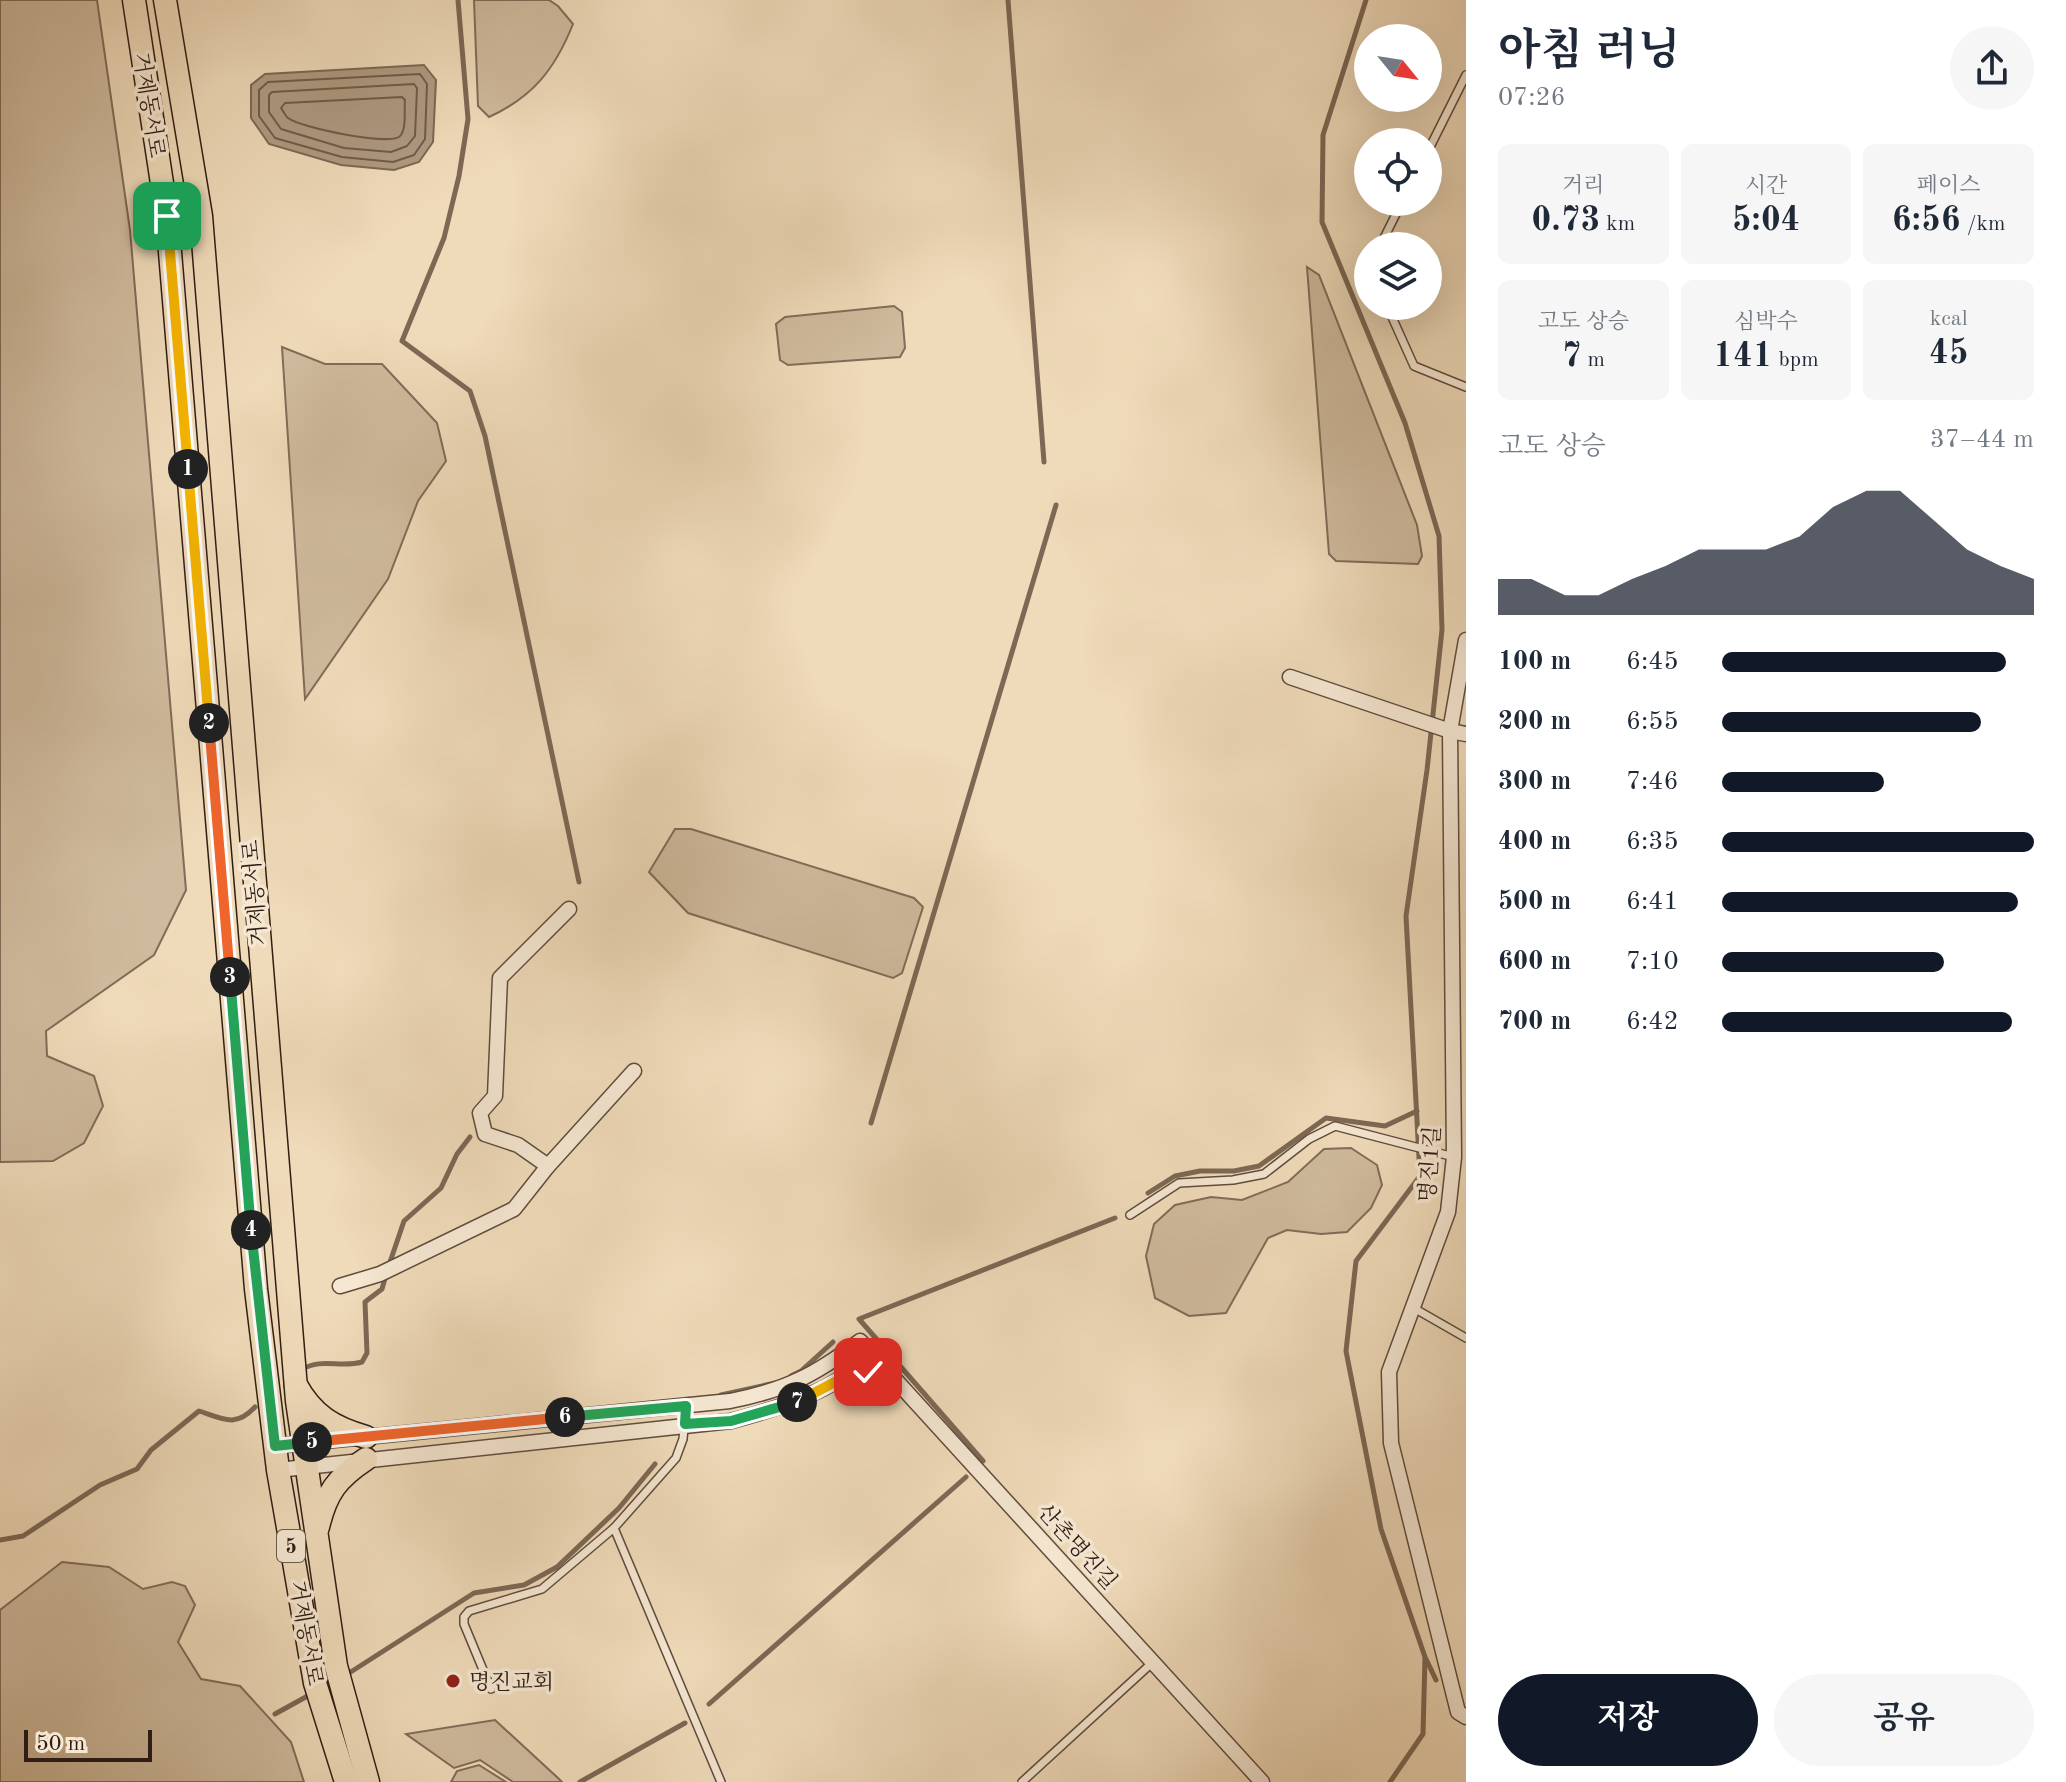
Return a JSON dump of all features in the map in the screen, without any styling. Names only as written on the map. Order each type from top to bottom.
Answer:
[{"type":"main road","name":"거제동서로","points":[[134,0],[167,216],[256,1289],[278,1470],[318,1693],[346,1782]]},
{"type":"main road","name":"거제동서로","points":[[165,0],[201,216],[295,1383],[336,1666],[368,1782]]},
{"type":"main road","points":[[295,1383],[322,1419],[347,1431],[366,1448],[340,1478],[324,1503],[317,1536]]},
{"type":"street","name":"명진1길","points":[[1466,640],[1450,731],[1460,1113],[1448,1212],[1389,1372],[1391,1443],[1458,1712],[1466,1717]]},
{"type":"street","points":[[1290,677],[1421,722],[1466,734]]},
{"type":"street","points":[[548,1166],[518,1145],[485,1134],[480,1113],[495,1096],[500,978],[569,909]]},
{"type":"street","points":[[340,1286],[404,1264],[514,1209],[548,1166],[634,1071]]},
{"type":"street","name":"산촌명진길","points":[[686,1406],[756,1396],[801,1381],[860,1341],[1262,1782]]},
{"type":"street","points":[[275,1446],[302,1443],[366,1448],[731,1421],[800,1401],[850,1374],[874,1356]]},
{"type":"street","points":[[278,1470],[306,1466],[366,1448],[686,1406]]},
{"type":"lane","points":[[1440,128],[1466,75]]},
{"type":"lane","points":[[1393,320],[1414,366],[1466,387]]},
{"type":"lane","points":[[1130,1215],[1179,1183],[1233,1180],[1264,1174],[1309,1139],[1335,1126],[1454,1157]]},
{"type":"lane","points":[[1412,1307],[1466,1338]]},
{"type":"lane","points":[[850,1374],[877,1373],[899,1383]]},
{"type":"lane","points":[[491,1689],[464,1624],[464,1617],[469,1611],[542,1589],[614,1528],[676,1458],[681,1448],[686,1406]]},
{"type":"lane","points":[[614,1528],[721,1782]]},
{"type":"lane","points":[[1022,1782],[1153,1662]]},
{"type":"shaded area","points":[[0,0],[97,0],[130,230],[186,890],[154,955],[46,1031],[47,1056],[94,1076],[103,1106],[84,1143],[53,1161],[0,1162]]},
{"type":"shaded area","points":[[474,0],[549,0],[573,24],[541,80],[518,100],[489,117],[478,106]]},
{"type":"shaded area","points":[[1307,267],[1319,275],[1417,525],[1422,556],[1418,564],[1336,561],[1329,554]]},
{"type":"shaded area","points":[[894,306],[902,312],[905,348],[900,357],[788,365],[780,360],[776,324],[785,317]]},
{"type":"shaded area","points":[[282,347],[325,364],[382,364],[437,423],[446,461],[418,501],[388,579],[305,699]]},
{"type":"shaded area","points":[[675,829],[691,829],[914,898],[923,907],[902,973],[893,978],[688,913],[649,872]]},
{"type":"shaded area","points":[[1351,1148],[1377,1165],[1382,1185],[1371,1208],[1347,1232],[1321,1234],[1287,1230],[1268,1238],[1226,1313],[1189,1316],[1155,1298],[1146,1256],[1154,1224],[1175,1205],[1211,1197],[1242,1200],[1288,1182],[1324,1149]]},
{"type":"shaded area","points":[[62,1562],[109,1567],[143,1589],[172,1582],[185,1586],[195,1605],[178,1642],[201,1679],[240,1686],[291,1742],[304,1782],[0,1782],[0,1610]]},
{"type":"shaded area","points":[[495,1720],[562,1782],[513,1782],[480,1760],[454,1768],[406,1734]]},
{"type":"shaded area","points":[[479,1765],[506,1782],[451,1782],[457,1771]]},
{"type":"water","points":[[424,65],[436,80],[433,142],[419,162],[394,170],[341,165],[269,144],[251,118],[251,85],[265,74]]},
{"type":"waterway","points":[[458,0],[468,119],[459,176],[444,238],[402,341],[470,391],[485,436],[579,882]]},
{"type":"waterway","points":[[1008,0],[1044,462]]},
{"type":"waterway","points":[[1366,0],[1323,135],[1322,222],[1405,423],[1439,536],[1442,630],[1427,770],[1406,916],[1420,1176],[1356,1261],[1346,1351],[1381,1529],[1425,1657],[1423,1734],[1390,1782]]},
{"type":"waterway","points":[[871,1123],[1056,505]]},
{"type":"waterway","points":[[1148,1193],[1175,1176],[1259,1166],[1326,1118],[1385,1126],[1417,1111]]},
{"type":"waterway","points":[[389,1265],[404,1221],[441,1188],[457,1154],[470,1137]]},
{"type":"waterway","points":[[983,1461],[859,1319],[1115,1218]]},
{"type":"waterway","points":[[303,1369],[317,1364],[362,1362],[367,1353],[365,1302],[382,1289],[386,1275]]},
{"type":"waterway","points":[[791,1376],[801,1371],[833,1342]]},
{"type":"waterway","points":[[721,1395],[775,1383]]},
{"type":"waterway","points":[[0,1540],[23,1536],[100,1485],[137,1469],[151,1450],[199,1411],[235,1420],[255,1407]]},
{"type":"waterway","points":[[346,1675],[474,1593],[524,1585],[557,1567],[619,1508],[655,1464]]},
{"type":"waterway","points":[[709,1704],[966,1477]]},
{"type":"waterway","points":[[1426,1659],[1436,1680]]},
{"type":"waterway","points":[[275,1714],[313,1693]]},
{"type":"waterway","points":[[580,1782],[685,1723]]},
{"type":"place","name":"명진교회","points":[[453,1681]]},
{"type":"route","points":[[167,216],[256,1289],[275,1446],[686,1406],[685,1424],[731,1421],[800,1401],[850,1374],[868,1372]]}]
